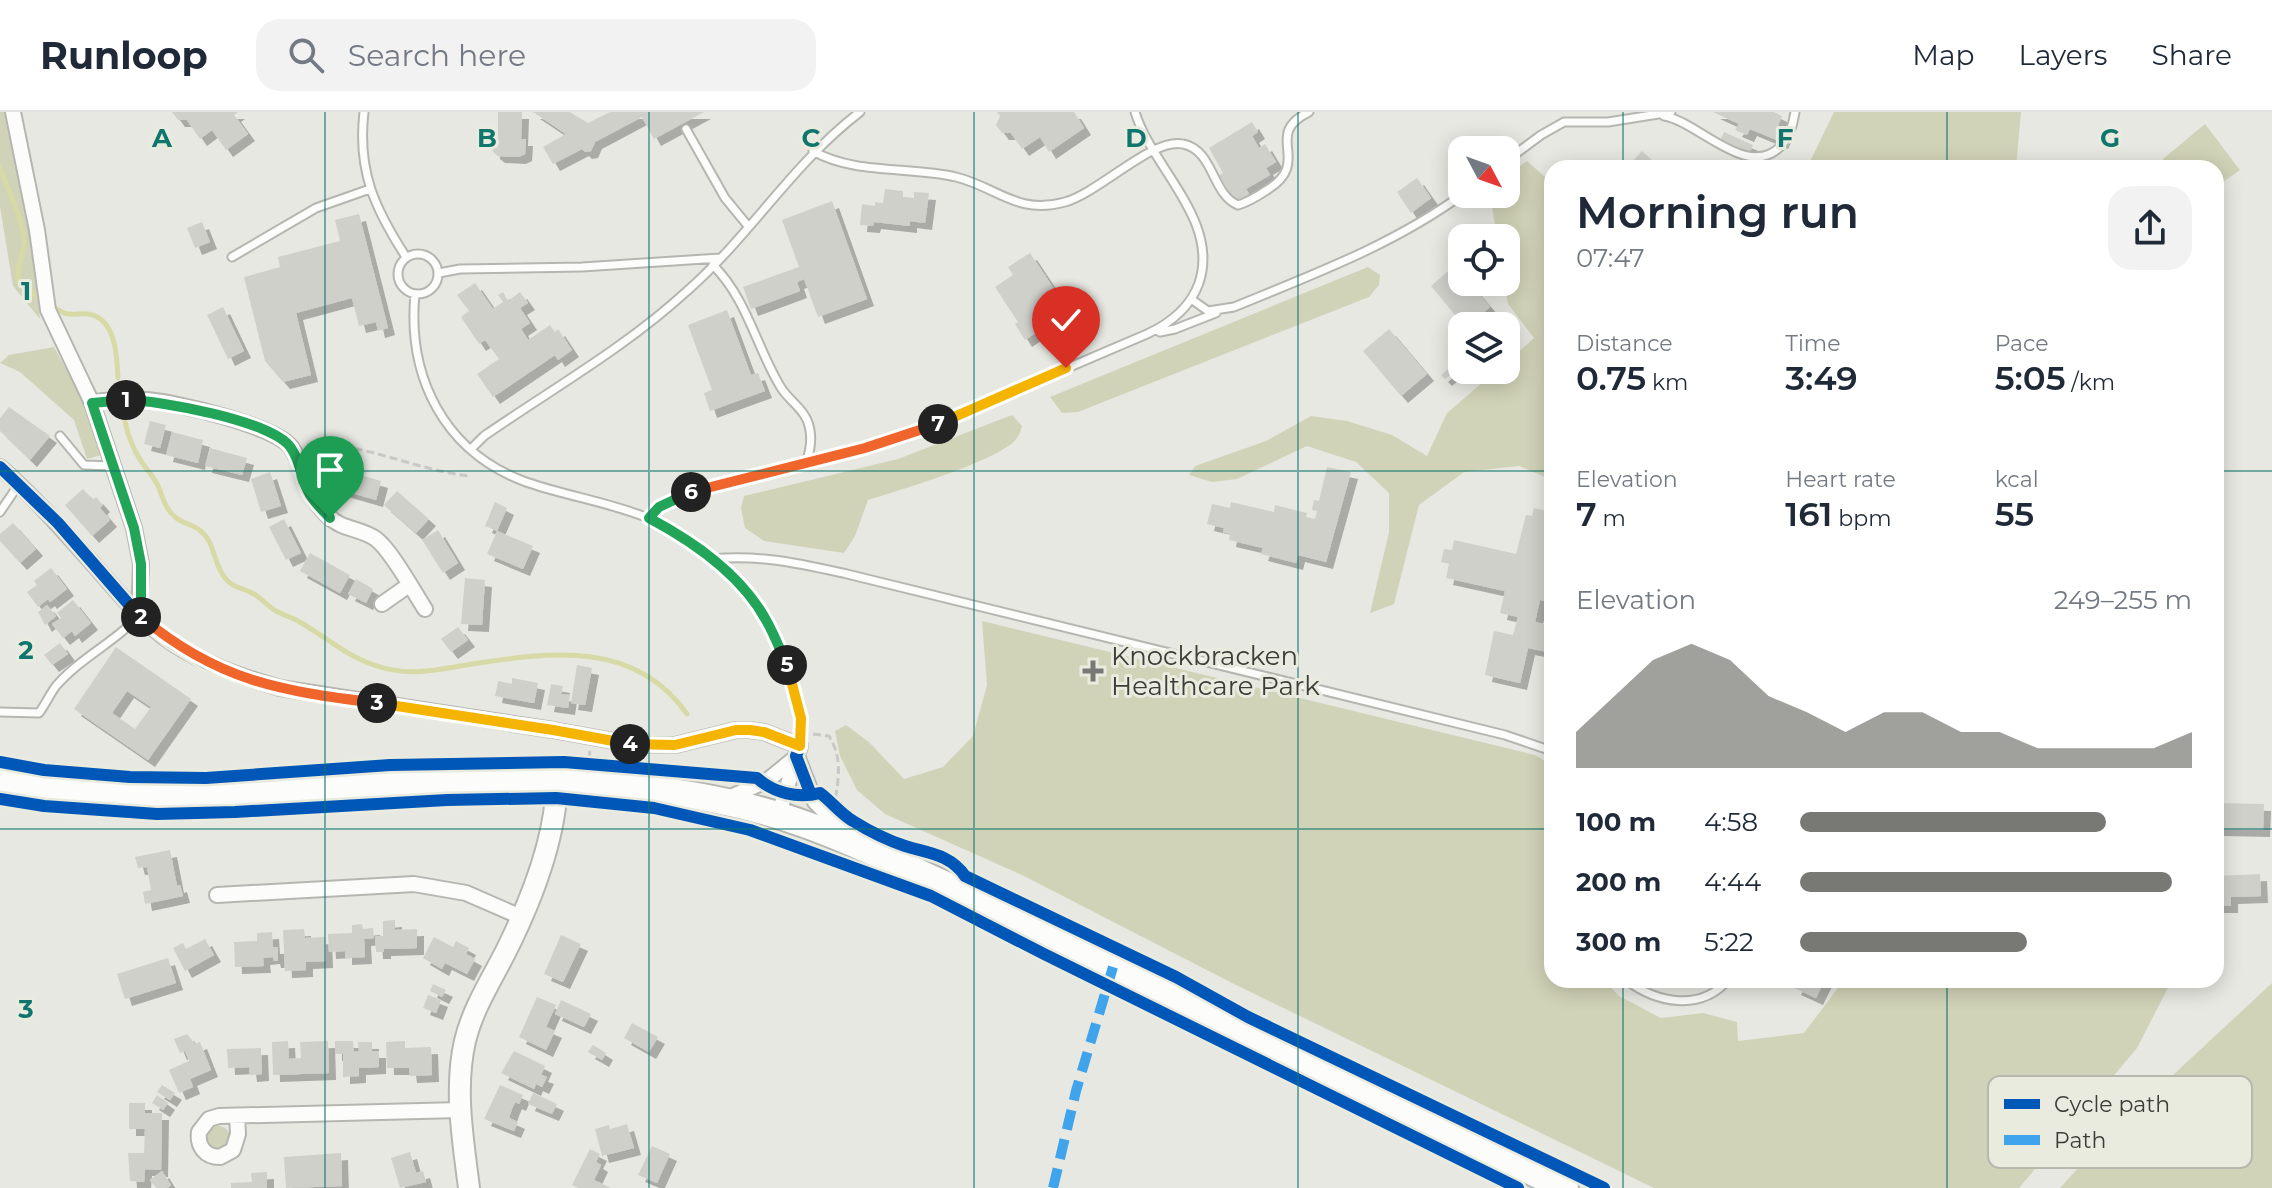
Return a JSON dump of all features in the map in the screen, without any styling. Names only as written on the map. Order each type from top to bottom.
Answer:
[{"type":"highway","points":[[0,780],[122,794],[190,794],[443,780],[557,781],[645,789],[778,816],[864,847],[960,892],[1565,1188]]},
{"type":"street","points":[[13,112],[37,230],[48,310],[92,403],[134,528],[141,564],[139,616]]},
{"type":"street","points":[[92,403],[115,400],[166,402],[276,435],[291,448],[310,495],[321,509],[338,524],[380,542],[425,609]]},
{"type":"street","points":[[0,467],[139,616],[171,642],[206,663],[239,677],[280,688],[636,745],[675,745],[736,730],[750,730],[799,745]]},
{"type":"street","points":[[382,604],[409,585]]},
{"type":"street","points":[[720,802],[768,780],[799,745]]},
{"type":"street","points":[[778,816],[799,745]]},
{"type":"street","points":[[799,745],[815,802],[864,847]]},
{"type":"street","points":[[469,1188],[460,1110],[464,1043],[473,1015],[521,917],[540,868],[553,818],[557,781]]},
{"type":"street","points":[[217,895],[414,884],[466,893],[521,917]]},
{"type":"street","points":[[237,1116],[460,1110]]},
{"type":"lane","points":[[364,112],[362,156],[370,189],[375,204],[406,257]]},
{"type":"lane","points":[[471,449],[484,436],[647,324],[689,290],[813,151],[860,112]]},
{"type":"lane","points":[[649,518],[659,507],[691,492],[916,433],[1174,320],[1191,299],[1201,275],[1204,249],[1189,209],[1153,150],[1135,112]]},
{"type":"lane","points":[[813,151],[838,162],[960,178],[1031,206],[1050,205],[1087,194],[1153,150],[1177,143],[1194,148],[1207,162],[1228,198],[1235,204],[1243,204],[1280,182],[1287,174],[1288,130],[1299,117],[1309,112]]},
{"type":"lane","points":[[1520,151],[1564,122],[1608,122],[1671,112]]},
{"type":"lane","points":[[1658,115],[1674,117],[1718,144],[1752,158],[1778,149],[1791,130],[1795,112]]},
{"type":"lane","points":[[686,129],[725,198],[748,226]]},
{"type":"lane","points":[[232,257],[316,208],[370,189]]},
{"type":"lane","points":[[1147,334],[1175,329],[1375,248],[1410,230],[1448,204]]},
{"type":"lane","points":[[418,253],[430,257],[439,273],[432,289],[415,294],[403,288],[398,276],[401,262],[418,253]]},
{"type":"lane","points":[[439,273],[460,269],[582,267],[720,258]]},
{"type":"lane","points":[[713,265],[726,278],[741,303],[780,387],[807,420],[811,446],[806,463]]},
{"type":"lane","points":[[415,294],[412,322],[421,375],[441,416],[471,449],[500,470],[525,481],[649,518],[699,548],[747,592],[766,619],[787,665],[796,694],[799,745]]},
{"type":"lane","points":[[1191,299],[1202,309],[1222,311]]},
{"type":"lane","points":[[60,436],[84,465],[113,466]]},
{"type":"lane","points":[[0,512],[19,484]]},
{"type":"lane","points":[[712,559],[740,556],[776,558],[847,574],[1490,731],[1544,748]]},
{"type":"lane","points":[[0,712],[39,713],[72,670],[128,628],[139,616]]},
{"type":"lane","points":[[1642,988],[1663,999],[1687,1002],[1711,994],[1718,988]]},
{"type":"path","points":[[311,444],[339,446],[441,473],[471,476]]},
{"type":"path","points":[[799,745],[829,736],[837,748],[840,774],[835,804]]},
{"type":"green space","points":[[0,112],[8,112],[28,216],[40,319],[13,286],[0,207]]},
{"type":"green space","points":[[1834,112],[2021,112],[2017,160],[1811,160]]},
{"type":"green space","points":[[2205,124],[2240,170],[2224,181],[2224,160],[2163,159]]},
{"type":"green space","points":[[1527,161],[1544,176],[1544,477],[1519,466],[1464,472],[1419,505],[1394,604],[1370,613],[1389,532],[1389,493],[1356,462],[1307,446],[1237,479],[1212,482],[1189,475],[1195,466],[1266,441],[1311,416],[1347,421],[1392,435],[1427,456],[1447,413],[1481,384],[1520,384],[1520,350],[1534,338],[1520,320],[1520,312],[1514,312],[1508,304],[1507,296],[1520,296],[1520,224],[1495,224],[1492,208],[1520,208],[1520,166]]},
{"type":"green space","points":[[1368,267],[1380,275],[1379,285],[1369,297],[1078,412],[1062,413],[1050,397]]},
{"type":"green space","points":[[54,347],[84,402],[101,455],[87,459],[74,420],[20,372],[0,363],[9,355]]},
{"type":"green space","points":[[1012,415],[1022,426],[1020,434],[1007,447],[948,474],[868,500],[855,536],[844,553],[764,541],[745,528],[741,508],[744,496],[898,459]]},
{"type":"green space","points":[[982,621],[1535,755],[1544,760],[1544,988],[1612,988],[1619,996],[1661,1018],[1703,1013],[1737,1022],[1738,1041],[1804,1033],[1838,988],[2168,988],[2137,1048],[2113,1076],[1988,1076],[1988,1168],[2036,1168],[2019,1188],[1654,1188],[1232,983],[1022,875],[885,814],[857,790],[840,756],[835,731],[846,725],[870,743],[904,779],[943,767],[973,736],[987,685]]},
{"type":"green space","points":[[2272,983],[2272,1188],[2060,1188],[2078,1168],[2252,1168],[2252,1076],[2172,1076]]},
{"type":"green space","points":[[218,1126],[227,1129],[230,1138],[227,1147],[218,1150],[209,1147],[206,1138],[209,1129]]},
{"type":"building","points":[[172,112],[238,112],[234,115],[248,134],[226,150],[212,130],[200,139],[187,120],[178,120]]},
{"type":"building","points":[[498,112],[522,112],[521,139],[526,139],[525,154],[519,157],[498,156],[493,152],[492,138],[498,138]]},
{"type":"building","points":[[533,112],[570,112],[588,123],[610,112],[704,112],[654,139],[642,117],[595,142],[591,151],[582,149],[553,164],[543,147],[566,134]]},
{"type":"building","points":[[997,112],[1074,112],[1084,128],[1049,152],[1040,137],[1022,149],[1011,133],[1002,133],[996,125],[1000,116]]},
{"type":"building","points":[[1713,112],[1774,112],[1782,116],[1777,128],[1786,132],[1781,142],[1750,129],[1747,135],[1735,130],[1739,124]]},
{"type":"building","points":[[1252,122],[1258,132],[1252,136],[1259,148],[1265,144],[1276,162],[1266,168],[1270,175],[1246,189],[1249,194],[1235,202],[1219,175],[1223,173],[1209,148]]},
{"type":"building","points":[[1724,132],[1753,145],[1749,154],[1720,141]]},
{"type":"building","points":[[1642,151],[1652,160],[1634,160]]},
{"type":"building","points":[[1417,178],[1431,198],[1411,213],[1397,192]]},
{"type":"building","points":[[885,189],[903,191],[903,197],[914,198],[914,192],[929,193],[925,223],[910,221],[910,226],[874,222],[873,226],[860,225],[862,204],[875,206],[875,202],[883,203]]},
{"type":"building","points":[[832,201],[867,299],[818,317],[804,279],[797,282],[800,291],[751,309],[743,287],[799,267],[782,220]]},
{"type":"building","points":[[359,214],[388,328],[378,331],[376,322],[359,326],[352,298],[296,313],[311,375],[283,382],[265,361],[244,277],[280,267],[278,257],[340,241],[335,220]]},
{"type":"building","points":[[202,222],[210,242],[195,248],[187,228]]},
{"type":"building","points":[[1030,253],[1060,298],[1064,296],[1072,309],[1025,340],[1015,324],[1018,322],[995,287],[1013,275],[1008,267]]},
{"type":"building","points":[[1448,271],[1448,296],[1481,296],[1490,307],[1484,312],[1452,312],[1431,286]]},
{"type":"building","points":[[475,283],[493,309],[503,302],[498,295],[503,292],[508,301],[520,292],[528,303],[520,308],[530,323],[521,329],[528,340],[550,325],[555,332],[558,329],[572,350],[558,360],[555,355],[493,397],[477,374],[499,359],[485,340],[479,344],[461,317],[469,311],[457,295]]},
{"type":"building","points":[[223,307],[244,351],[228,359],[207,315]]},
{"type":"building","points":[[727,310],[751,375],[758,373],[765,391],[710,411],[704,393],[712,390],[688,325]]},
{"type":"building","points":[[1389,329],[1427,374],[1401,396],[1363,351]]},
{"type":"building","points":[[9,407],[50,436],[30,460],[0,431],[0,418]]},
{"type":"building","points":[[150,421],[166,425],[160,448],[144,444]]},
{"type":"building","points":[[172,432],[203,440],[198,463],[166,455]]},
{"type":"building","points":[[210,448],[247,458],[242,475],[205,466]]},
{"type":"building","points":[[1327,467],[1351,472],[1326,562],[1298,555],[1296,563],[1261,554],[1263,548],[1229,540],[1230,534],[1223,532],[1224,528],[1207,524],[1212,504],[1230,508],[1231,502],[1274,512],[1275,505],[1307,513],[1306,517],[1315,519],[1317,511],[1312,510],[1314,500],[1319,501]]},
{"type":"building","points":[[339,469],[381,481],[376,500],[334,488]]},
{"type":"building","points":[[270,472],[281,506],[261,512],[251,479]]},
{"type":"building","points":[[83,489],[103,505],[100,508],[110,520],[92,536],[65,505]]},
{"type":"building","points":[[397,491],[429,519],[416,533],[384,505]]},
{"type":"building","points":[[495,502],[507,508],[497,531],[485,526]]},
{"type":"building","points":[[1534,508],[1544,510],[1544,601],[1540,600],[1535,622],[1544,624],[1544,651],[1528,648],[1520,683],[1485,675],[1494,631],[1513,635],[1518,617],[1500,613],[1505,591],[1446,578],[1449,564],[1441,562],[1444,549],[1452,550],[1454,540],[1516,554],[1526,515],[1532,516]]},
{"type":"building","points":[[284,519],[301,553],[286,560],[269,527]]},
{"type":"building","points":[[13,523],[36,549],[20,563],[0,541],[0,534]]},
{"type":"building","points":[[438,530],[458,563],[443,573],[422,540]]},
{"type":"building","points":[[497,531],[533,546],[523,569],[487,554]]},
{"type":"building","points":[[310,553],[350,575],[340,593],[300,571]]},
{"type":"building","points":[[51,568],[67,589],[38,607],[27,592],[37,585],[34,581]]},
{"type":"building","points":[[465,578],[485,580],[482,625],[461,624]]},
{"type":"building","points":[[356,579],[373,589],[366,603],[348,594]]},
{"type":"building","points":[[73,600],[91,623],[75,636],[72,631],[63,638],[52,624],[61,618],[57,613]]},
{"type":"building","points":[[47,605],[56,616],[45,625],[38,612]]},
{"type":"building","points":[[458,627],[468,640],[451,652],[441,639]]},
{"type":"building","points":[[60,643],[68,654],[52,665],[44,655]]},
{"type":"building","points":[[116,647],[191,699],[148,760],[74,709]],"holes":[[[127,691],[151,707],[135,729],[112,713]]]},
{"type":"building","points":[[577,665],[592,668],[585,705],[571,703]]},
{"type":"building","points":[[512,678],[538,683],[534,703],[495,696],[498,681],[512,684]]},
{"type":"building","points":[[551,684],[563,686],[561,694],[570,695],[568,708],[547,705]]},
{"type":"building","points":[[2224,803],[2264,804],[2263,830],[2224,829]]},
{"type":"building","points":[[170,850],[177,886],[180,885],[183,896],[145,904],[143,892],[151,890],[147,867],[138,868],[135,857]]},
{"type":"building","points":[[2260,874],[2261,896],[2231,897],[2231,906],[2224,906],[2224,876]]},
{"type":"building","points":[[395,920],[395,930],[417,929],[417,948],[376,952],[375,936],[383,936],[383,921]]},
{"type":"building","points":[[362,924],[363,929],[373,928],[374,938],[364,939],[365,957],[345,958],[345,951],[329,952],[328,934],[352,933],[352,925]]},
{"type":"building","points":[[304,929],[305,938],[325,937],[326,961],[306,962],[306,970],[285,971],[283,930]]},
{"type":"building","points":[[272,932],[273,947],[278,947],[278,961],[274,961],[273,957],[263,958],[264,966],[235,967],[234,942],[257,941],[257,933]]},
{"type":"building","points":[[561,935],[581,944],[563,982],[544,974]]},
{"type":"building","points":[[434,937],[453,947],[456,941],[469,948],[466,954],[475,959],[467,974],[445,963],[442,969],[423,958]]},
{"type":"building","points":[[205,939],[214,955],[185,971],[173,948],[183,943],[186,949]]},
{"type":"building","points":[[168,958],[176,983],[125,999],[117,974]]},
{"type":"building","points":[[433,984],[446,990],[442,997],[430,991]]},
{"type":"building","points":[[1794,988],[1821,988],[1816,998]]},
{"type":"building","points":[[428,995],[441,1000],[436,1013],[423,1008]]},
{"type":"building","points":[[537,997],[556,1005],[546,1027],[555,1031],[546,1050],[519,1037]]},
{"type":"building","points":[[561,1000],[591,1014],[584,1027],[555,1014]]},
{"type":"building","points":[[632,1023],[658,1037],[649,1052],[624,1038]]},
{"type":"building","points":[[187,1034],[195,1044],[200,1042],[211,1070],[190,1079],[193,1087],[179,1093],[169,1070],[189,1061],[185,1051],[180,1053],[174,1039]]},
{"type":"building","points":[[288,1041],[289,1059],[301,1058],[300,1042],[328,1041],[329,1073],[273,1075],[272,1042]]},
{"type":"building","points":[[335,1041],[353,1041],[354,1052],[359,1051],[358,1042],[372,1042],[372,1051],[379,1051],[379,1067],[359,1068],[359,1076],[343,1077],[343,1054],[335,1054]]},
{"type":"building","points":[[405,1041],[405,1048],[431,1047],[432,1075],[410,1076],[409,1068],[387,1068],[386,1042]]},
{"type":"building","points":[[593,1045],[606,1053],[602,1060],[588,1052]]},
{"type":"building","points":[[261,1048],[262,1074],[250,1075],[249,1067],[228,1068],[227,1049]]},
{"type":"building","points":[[514,1051],[545,1066],[541,1075],[547,1077],[542,1087],[536,1084],[534,1089],[501,1073]]},
{"type":"building","points":[[162,1085],[175,1093],[170,1100],[157,1092]]},
{"type":"building","points":[[500,1085],[523,1095],[519,1104],[515,1102],[509,1118],[518,1122],[514,1131],[484,1119]]},
{"type":"building","points":[[533,1093],[557,1104],[552,1114],[528,1104]]},
{"type":"building","points":[[157,1095],[168,1103],[163,1110],[152,1103]]},
{"type":"building","points":[[129,1103],[145,1103],[145,1113],[162,1113],[161,1170],[145,1169],[144,1182],[130,1181],[128,1153],[144,1153],[145,1129],[129,1129]]},
{"type":"building","points":[[627,1124],[634,1148],[602,1156],[595,1129]]},
{"type":"building","points":[[652,1146],[670,1154],[657,1183],[638,1175]]},
{"type":"building","points":[[590,1149],[600,1154],[596,1162],[601,1165],[594,1180],[611,1188],[578,1188],[572,1185]]},
{"type":"building","points":[[410,1152],[416,1173],[423,1171],[426,1182],[400,1188],[391,1158]]},
{"type":"building","points":[[341,1153],[342,1186],[286,1188],[284,1157]]},
{"type":"building","points":[[162,1171],[171,1185],[156,1188],[150,1180]]},
{"type":"building","points":[[267,1172],[267,1188],[231,1188],[231,1183],[252,1182],[251,1173]]},
{"type":"waterway","points":[[0,168],[23,233],[24,247],[18,280],[64,313],[88,314],[104,323],[113,339],[118,378]]},
{"type":"waterway","points":[[125,422],[136,452],[169,510],[206,536],[229,582],[352,655],[371,664],[410,672],[532,656],[590,657],[617,662],[643,673],[666,690],[687,714]]},
{"type":"marked path","points":[[1053,1188],[1076,1091],[1113,967]]},
{"type":"cycle path","points":[[0,467],[58,523],[139,616],[171,642],[206,663],[239,677],[331,698],[636,745],[675,745],[736,730],[764,732],[800,746],[796,756],[811,795]]},
{"type":"cycle path","points":[[0,762],[44,770],[130,777],[206,778],[390,765],[564,762],[757,778],[771,788],[787,793],[820,793],[849,818],[872,832],[945,859],[965,876],[1176,977],[1248,1017],[1604,1188]]},
{"type":"cycle path","points":[[0,799],[44,806],[157,814],[556,798],[654,808],[750,830],[931,896],[1518,1188]]},
{"type":"place","name":"Knockbracken Healthcare Park","points":[[1093,671]]},
{"type":"route","points":[[330,518],[310,495],[291,448],[276,435],[166,402],[115,400],[92,403],[134,528],[141,564],[139,616],[171,642],[206,663],[239,677],[331,698],[407,707],[636,745],[675,745],[736,730],[750,730],[800,746],[801,718],[796,694],[787,665],[766,619],[747,592],[727,572],[699,548],[649,518],[659,507],[691,492],[906,437],[1066,368]]}]
